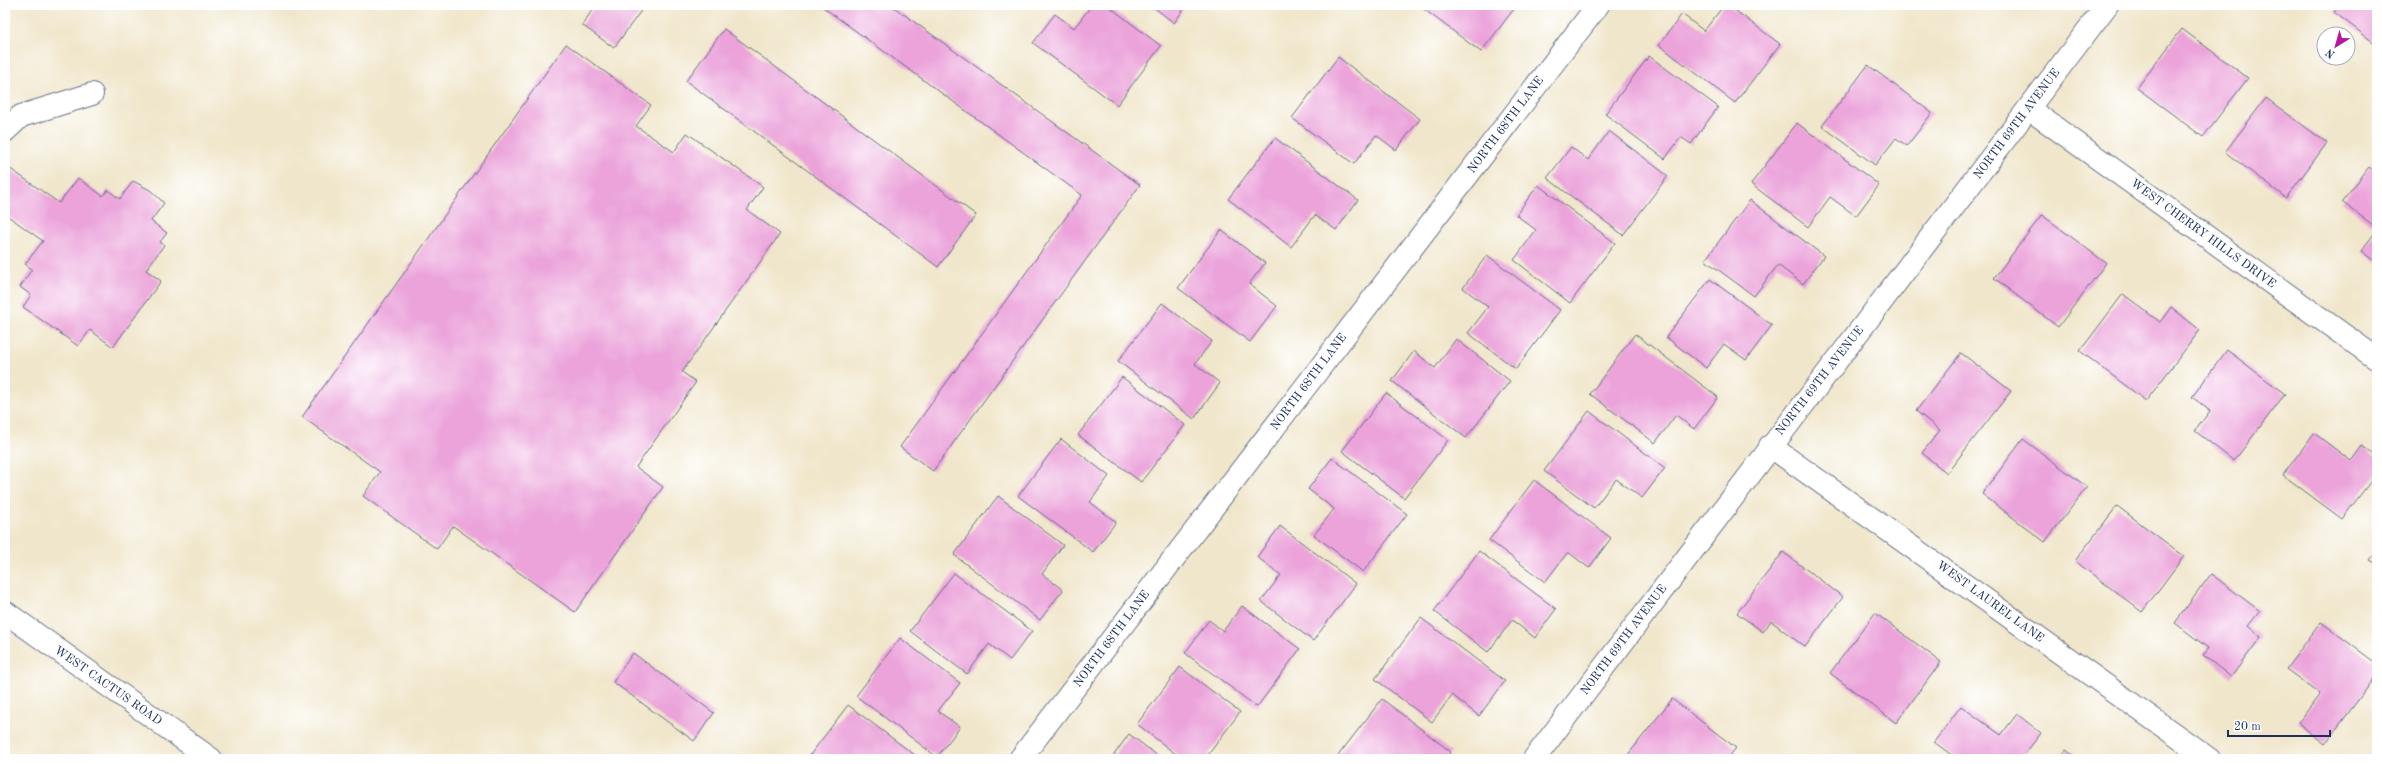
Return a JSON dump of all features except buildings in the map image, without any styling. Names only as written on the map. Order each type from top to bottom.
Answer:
[{"type":"street","name":"NORTH 68TH LANE","points":[[1020,759],[1598,5]]},
{"type":"street","name":"NORTH 69TH AVENUE","points":[[1534,759],[1770,446],[2107,5]]},
{"type":"street","points":[[5,131],[21,116],[92,94]]},
{"type":"street","name":"WEST CHERRY HILLS DRIVE","points":[[2029,109],[2377,359]]},
{"type":"street","name":"WEST LAUREL LANE","points":[[1770,446],[2209,759]]},
{"type":"street","name":"WEST CACTUS ROAD","points":[[5,612],[211,759]]}]
